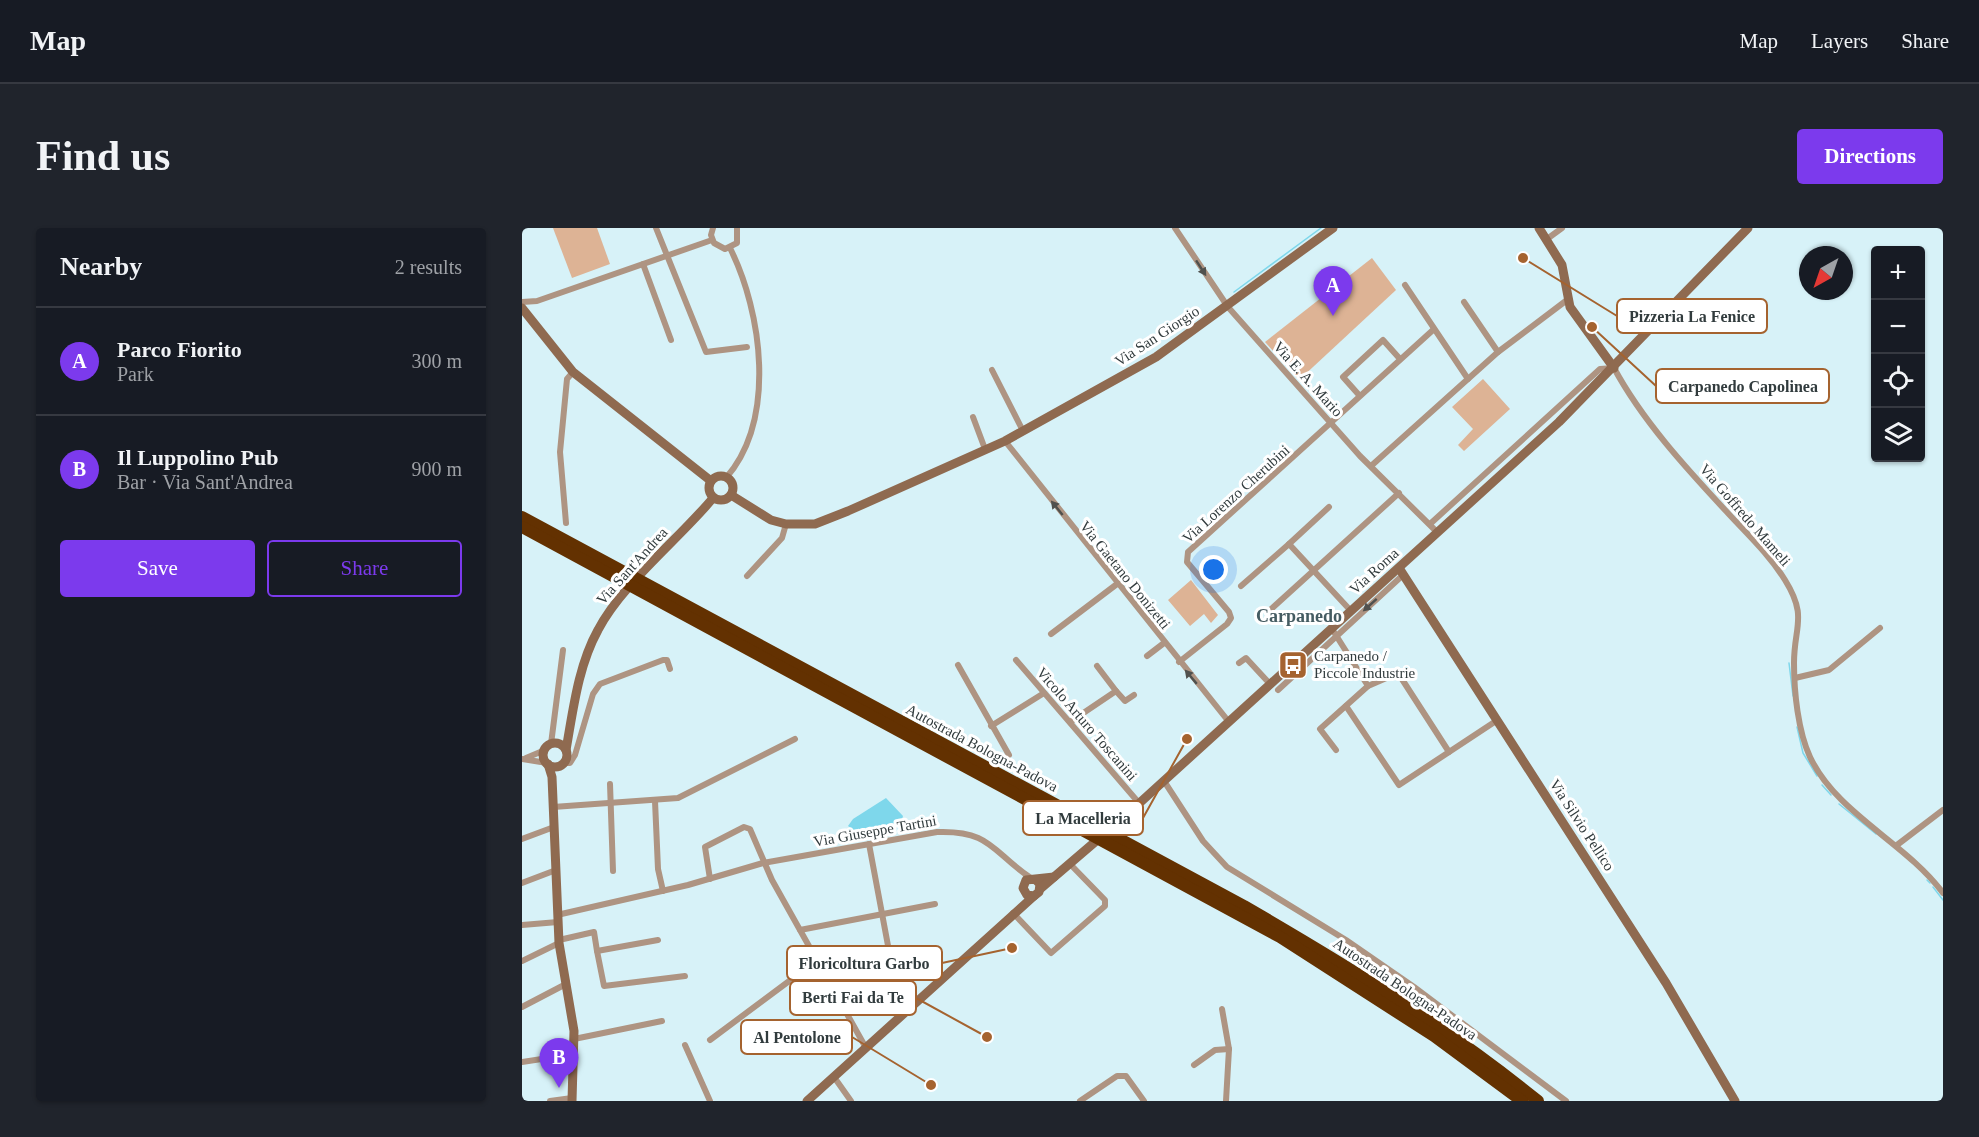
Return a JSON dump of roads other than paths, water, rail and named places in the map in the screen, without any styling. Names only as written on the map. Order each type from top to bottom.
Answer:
[{"type":"highway","name":"Autostrada Bologna-Padova","points":[[522,517],[1093,829],[1280,937],[1434,1036],[1522,1101]]},
{"type":"highway","name":"Autostrada Bologna-Padova","points":[[522,527],[883,721],[1093,829]]},
{"type":"highway","name":"Autostrada Bologna-Padova","points":[[1109,838],[1244,906],[1362,976],[1440,1028],[1539,1101]]},
{"type":"street","points":[[656,228],[669,254],[706,352],[747,347]]},
{"type":"street","points":[[712,240],[713,228]]},
{"type":"street","points":[[712,240],[721,248],[730,248],[739,238],[737,228]]},
{"type":"street","name":"Via E. A. Mario","points":[[1175,228],[1228,307],[1330,422],[1438,533]]},
{"type":"street","name":"Via San Giorgio","points":[[731,495],[771,520],[786,524],[814,524],[1005,441],[1156,357],[1228,307],[1333,228]]},
{"type":"street","points":[[1539,228],[1562,265],[1567,300],[1614,368]]},
{"type":"street","points":[[1547,239],[1560,228]]},
{"type":"street","name":"Via Roma","points":[[807,1101],[1015,911],[1229,722],[1274,687],[1401,572],[1438,533],[1614,368],[1748,228]]},
{"type":"street","points":[[711,481],[573,372],[526,307],[712,240]]},
{"type":"street","points":[[726,477],[751,433],[759,405],[760,381],[750,310],[730,248]]},
{"type":"street","points":[[643,264],[671,340]]},
{"type":"street","points":[[1405,285],[1433,330],[1468,378]]},
{"type":"street","points":[[1371,466],[1498,352],[1567,300]]},
{"type":"street","points":[[1464,302],[1498,352]]},
{"type":"street","points":[[1330,422],[1433,330]]},
{"type":"street","points":[[1359,396],[1343,377],[1383,340],[1400,359]]},
{"type":"street","name":"Via Roma","points":[[1430,524],[1600,369],[1614,368]]},
{"type":"street","name":"Via Goffredo Mameli","points":[[1614,368],[1657,430],[1770,559],[1787,583],[1800,616],[1794,661],[1795,678],[1804,740],[1814,764],[1855,812],[1898,845],[1924,869],[1943,892]]},
{"type":"street","points":[[992,370],[1023,431]]},
{"type":"street","points":[[566,523],[560,452],[567,379],[573,372]]},
{"type":"street","points":[[973,417],[985,449]]},
{"type":"street","name":"Via Lorenzo Cherubini","points":[[1179,662],[1227,624],[1231,618],[1229,612],[1187,562],[1188,552],[1330,422]]},
{"type":"street","name":"Via Gaetano Donizetti","points":[[1005,441],[1229,722]]},
{"type":"street","points":[[718,476],[726,477],[733,487],[731,495],[724,500],[713,498],[709,489],[711,481],[718,476]]},
{"type":"street","points":[[1269,611],[1399,494]]},
{"type":"street","name":"Via Sant'Andrea","points":[[561,765],[588,652],[605,618],[713,498]]},
{"type":"street","points":[[1241,586],[1329,507]]},
{"type":"street","points":[[747,576],[772,552],[782,538],[786,524]]},
{"type":"street","points":[[1289,544],[1351,611]]},
{"type":"street","name":"Via Roma","points":[[1335,632],[1351,611],[1401,572]]},
{"type":"street","name":"Via Silvio Pellico","points":[[1401,572],[1666,983],[1735,1101]]},
{"type":"street","points":[[1052,634],[1117,584]]},
{"type":"street","points":[[1795,678],[1829,670],[1880,628]]},
{"type":"street","points":[[1335,632],[1368,686]]},
{"type":"street","points":[[1147,656],[1164,643]]},
{"type":"street","points":[[550,1101],[572,1099],[574,1054],[574,1039],[559,941],[552,777],[547,763],[563,650]]},
{"type":"street","points":[[1239,663],[1246,658],[1274,687]]},
{"type":"street","points":[[522,759],[561,765],[570,763],[575,755],[593,694],[600,684],[663,660],[667,660],[670,669]]},
{"type":"street","name":"Vicolo Arturo Toscanini","points":[[1016,660],[1139,803]]},
{"type":"street","points":[[958,665],[1009,755]]},
{"type":"street","points":[[1097,666],[1125,701],[1134,695]]},
{"type":"street","points":[[1336,750],[1320,729],[1368,686],[1398,673],[1449,752]]},
{"type":"street","points":[[1070,722],[1116,691]]},
{"type":"street","points":[[991,726],[1044,693]]},
{"type":"street","points":[[1346,706],[1400,785],[1496,721]]},
{"type":"street","points":[[522,759],[551,746],[568,732]]},
{"type":"street","points":[[553,807],[678,798],[795,739]]},
{"type":"street","points":[[551,746],[566,750]]},
{"type":"street","points":[[552,777],[561,765]]},
{"type":"street","points":[[1164,781],[1216,857],[1346,940],[1414,987],[1566,1101]]},
{"type":"street","points":[[610,784],[613,871]]},
{"type":"street","points":[[655,801],[658,869],[663,891]]},
{"type":"street","points":[[1898,845],[1943,810]]},
{"type":"street","points":[[710,879],[705,847],[744,827],[750,829],[763,863],[866,1048]]},
{"type":"street","points":[[522,839],[554,828]]},
{"type":"street","name":"Via Giuseppe Tartini","points":[[522,925],[710,879],[763,863],[937,832],[968,832],[993,845],[1015,866],[1034,879]]},
{"type":"street","points":[[869,844],[892,967]]},
{"type":"street","points":[[1015,911],[1050,953],[1105,906],[1106,900],[1070,864]]},
{"type":"street","name":"Via Giuseppe Tartini","points":[[1015,866],[1023,888]]},
{"type":"street","points":[[522,883],[556,870]]},
{"type":"street","name":"Via Roma","points":[[1034,879],[1056,876]]},
{"type":"street","points":[[1034,879],[1037,892],[1023,888],[1034,879]]},
{"type":"street","name":"Via Roma","points":[[1015,911],[1023,888]]},
{"type":"street","points":[[800,930],[935,904]]},
{"type":"street","points":[[805,940],[812,928]]},
{"type":"street","points":[[522,961],[559,941],[594,932],[604,986],[685,976]]},
{"type":"street","points":[[597,951],[658,940]]},
{"type":"street","points":[[710,1040],[816,961]]},
{"type":"street","points":[[522,1007],[566,984]]},
{"type":"street","points":[[1222,1009],[1229,1049],[1226,1101]]},
{"type":"street","points":[[574,1039],[662,1021]]},
{"type":"street","points":[[685,1045],[710,1101]]},
{"type":"street","points":[[1194,1065],[1215,1050],[1229,1049]]},
{"type":"street","points":[[522,1062],[574,1054]]},
{"type":"street","points":[[1080,1101],[1116,1076],[1126,1076],[1135,1085],[1144,1101]]},
{"type":"street","points":[[834,1077],[851,1101]]},
{"type":"water","points":[[886,798],[903,816],[901,823],[856,832],[848,826],[853,819]]},
{"type":"waterway","points":[[1234,292],[1321,228]]},
{"type":"waterway","points":[[1789,663],[1793,696]]},
{"type":"waterway","points":[[1797,727],[1803,753],[1817,776]]},
{"type":"waterway","points":[[1822,785],[1831,795]]},
{"type":"waterway","points":[[1839,804],[1876,834]]},
{"type":"waterway","points":[[1927,880],[1930,883]]},
{"type":"waterway","points":[[1933,887],[1943,900]]},
{"type":"place","name":"Pizzeria La Fenice","points":[[1523,258]]},
{"type":"place","name":"Parco Fiorito","points":[[1333,316]]},
{"type":"place","name":"Carpanedo Capolinea","points":[[1592,327]]},
{"type":"place","name":"Carpanedo / Piccole Industrie","points":[[1293,665]]},
{"type":"place","name":"La Macelleria","points":[[1187,739]]},
{"type":"place","name":"Floricoltura Garbo","points":[[1012,948]]},
{"type":"place","name":"Berti Fai da Te","points":[[987,1037]]},
{"type":"place","name":"Al Pentolone","points":[[931,1085]]},
{"type":"place","name":"Il Luppolino Pub","points":[[559,1088]]},
{"type":"district","name":"Carpanedo","points":[[1299,616]]}]
